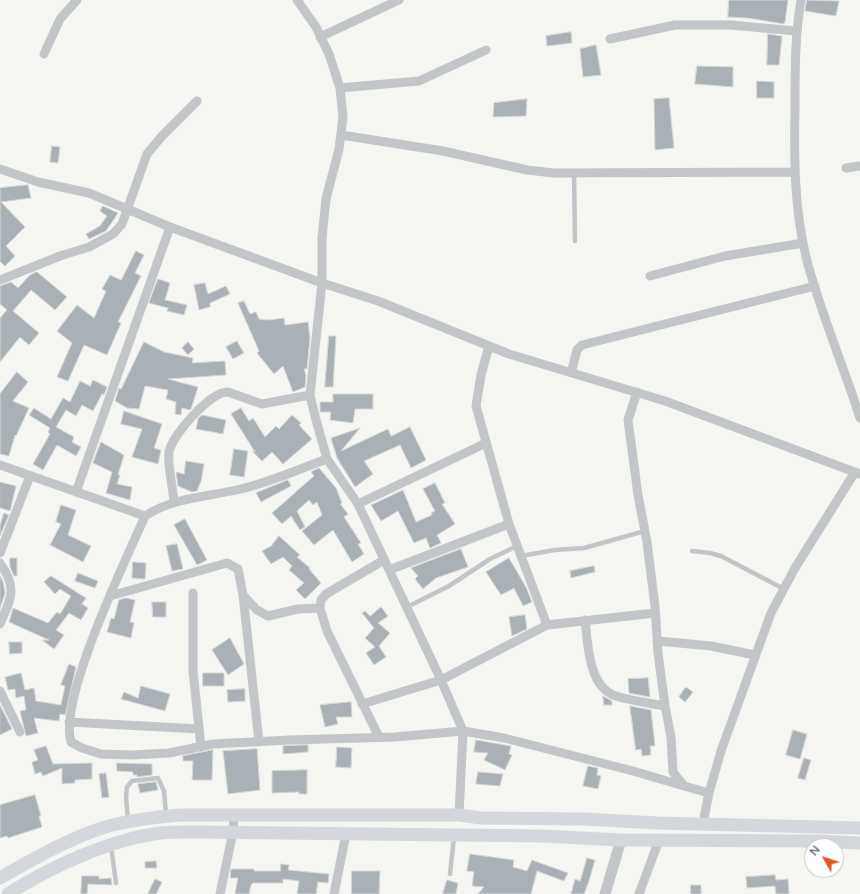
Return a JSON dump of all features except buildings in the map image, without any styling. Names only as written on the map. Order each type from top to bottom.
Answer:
[{"type":"main road","points":[[0,878],[74,839],[128,822],[166,816],[234,814],[459,815],[481,818],[582,819],[658,823],[709,823],[860,828]]},
{"type":"main road","points":[[479,836],[481,818]]},
{"type":"main road","points":[[709,823],[713,840]]},
{"type":"main road","points":[[8,894],[32,878],[83,855],[111,846],[160,834],[233,832],[860,843]]},
{"type":"street","points":[[44,54],[60,19],[77,0]]},
{"type":"street","points":[[297,0],[329,54],[340,88],[343,117],[341,135],[326,199],[322,283],[310,395],[314,416],[327,458],[358,504],[441,680],[463,731],[459,815]]},
{"type":"street","points":[[320,37],[399,0]]},
{"type":"street","points":[[801,0],[796,31],[794,172],[804,243],[815,286],[860,418]]},
{"type":"street","points":[[610,39],[675,25],[731,25],[796,31]]},
{"type":"street","points":[[340,88],[419,81],[486,50]]},
{"type":"street","points":[[0,280],[103,241],[113,234],[122,224],[147,154],[162,136],[197,102]]},
{"type":"street","points":[[341,135],[443,151],[527,170],[574,173],[794,172]]},
{"type":"street","points":[[846,168],[860,166]]},
{"type":"street","points":[[0,169],[38,182],[89,193],[170,227],[322,283],[378,301],[509,354],[665,401],[858,473],[784,589],[771,613],[721,752],[709,793],[709,823]]},
{"type":"street","points":[[76,492],[170,227]]},
{"type":"street","points":[[650,276],[725,256],[804,243]]},
{"type":"street","points":[[571,373],[577,350],[582,345],[815,286]]},
{"type":"street","points":[[490,346],[481,375],[476,406],[509,524],[547,625]]},
{"type":"street","points":[[174,502],[169,452],[175,438],[199,410],[216,395],[222,391],[228,392],[262,404],[310,395]]},
{"type":"street","points":[[637,392],[628,420],[656,613],[673,772],[684,786]]},
{"type":"street","points":[[358,504],[486,443]]},
{"type":"street","points":[[327,458],[242,489],[174,502],[157,508],[145,516],[110,596],[79,680],[69,722],[68,733],[71,742],[82,748],[101,754],[131,755],[169,753],[201,747],[259,742],[379,738],[463,731],[504,738],[633,771],[709,793]]},
{"type":"street","points":[[0,465],[145,516]]},
{"type":"street","points":[[0,553],[30,476]]},
{"type":"street","points":[[389,570],[509,524]]},
{"type":"street","points":[[379,738],[327,630],[320,608],[321,600],[326,594],[384,560]]},
{"type":"street","points":[[110,596],[227,563],[238,569],[243,595],[259,742]]},
{"type":"street","points":[[0,564],[11,583],[12,590],[0,624]]},
{"type":"street","points":[[193,593],[193,671],[201,747]]},
{"type":"street","points":[[243,595],[257,610],[268,616],[298,609],[320,608]]},
{"type":"street","points":[[362,704],[441,680],[547,625],[656,613]]},
{"type":"street","points":[[585,620],[594,672],[603,688],[615,696],[665,706]]},
{"type":"street","points":[[658,641],[711,646],[755,655]]},
{"type":"street","points":[[0,691],[20,732]]},
{"type":"street","points":[[69,722],[199,729]]},
{"type":"street","points":[[220,894],[233,832],[234,814]]},
{"type":"street","points":[[334,894],[346,834]]},
{"type":"street","points":[[605,894],[621,840]]},
{"type":"street","points":[[639,894],[659,840]]},
{"type":"lane","points":[[574,173],[575,240]]},
{"type":"lane","points":[[521,556],[555,550],[584,548],[645,531]]},
{"type":"lane","points":[[407,607],[449,586],[490,560],[517,546]]},
{"type":"lane","points":[[692,551],[721,556],[784,589]]},
{"type":"lane","points":[[128,822],[127,787],[132,781],[140,779],[158,778],[162,783],[166,816]]},
{"type":"lane","points":[[450,874],[454,835]]},
{"type":"lane","points":[[111,846],[116,883]]}]
